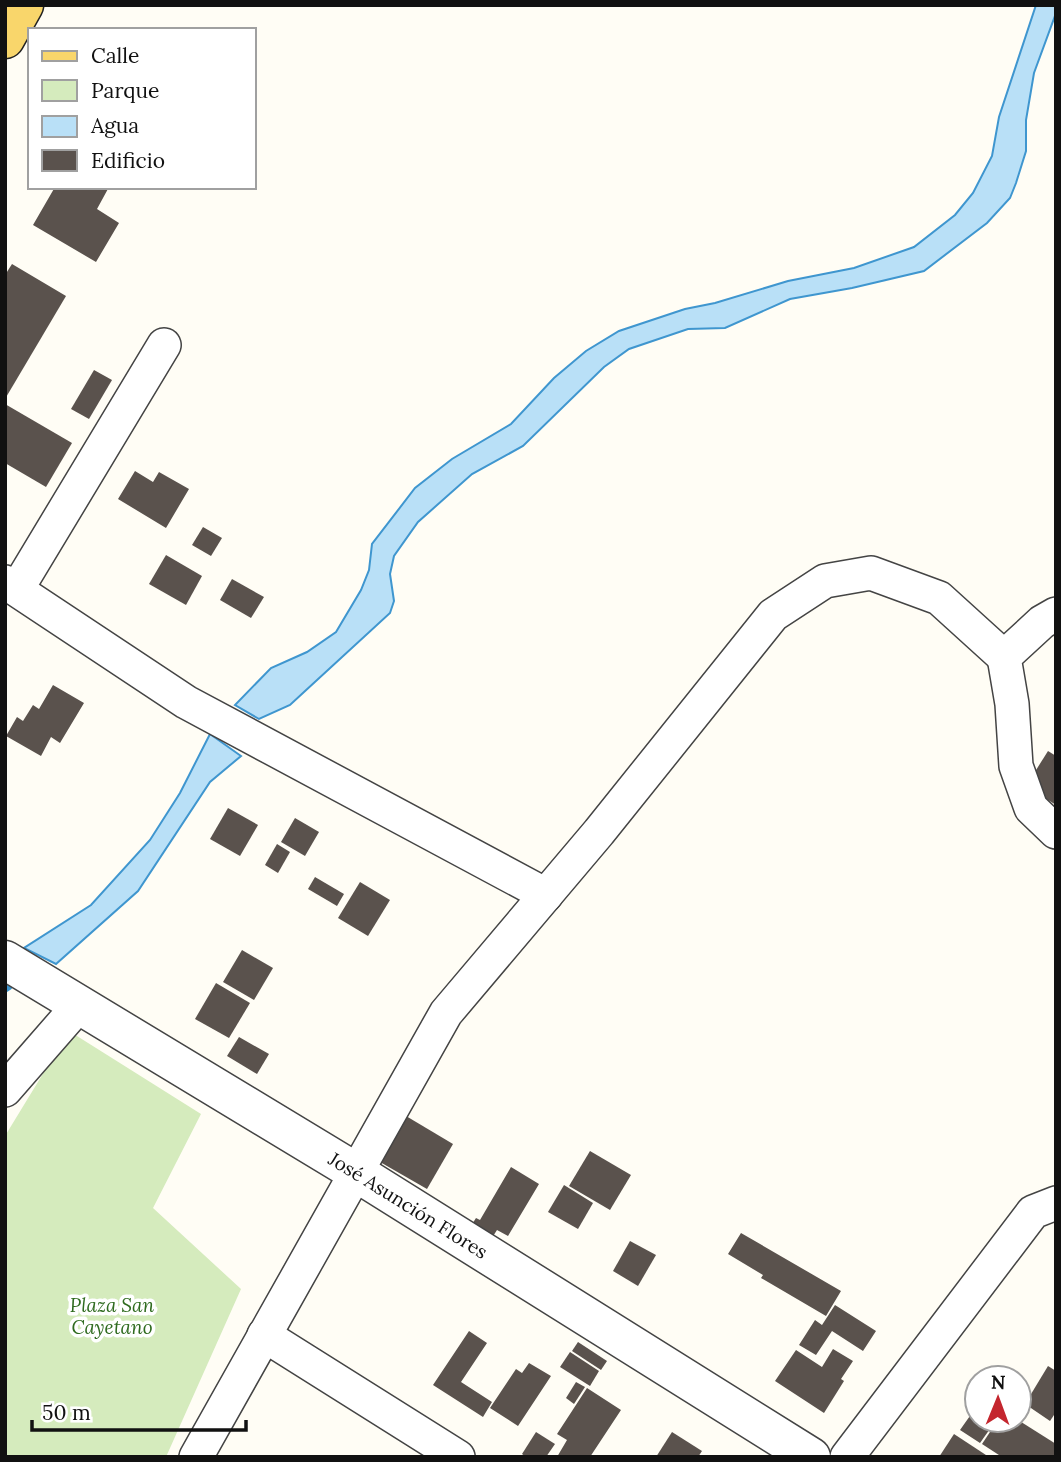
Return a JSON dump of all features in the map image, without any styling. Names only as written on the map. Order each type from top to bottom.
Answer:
[{"type":"main road","points":[[5,39],[24,5]]},
{"type":"street","points":[[164,345],[11,586],[210,716],[546,895]]},
{"type":"street","points":[[195,1457],[354,1171],[446,1013],[546,895],[773,615],[825,581],[871,573],[939,598],[1004,657],[1012,704],[1016,766],[1031,808],[1056,832]]},
{"type":"street","points":[[1004,657],[1042,622],[1056,614]]},
{"type":"street","name":"José Asunción Flores","points":[[5,960],[354,1171],[811,1457]]},
{"type":"street","points":[[5,1090],[80,1004]]},
{"type":"street","points":[[847,1457],[1033,1212],[1056,1203]]},
{"type":"street","points":[[264,1335],[458,1457]]},
{"type":"green space","name":"Plaza San Cayetano","points":[[69,1031],[201,1114],[153,1208],[241,1289],[166,1457],[5,1457],[5,1136]]},
{"type":"water","points":[[1036,5],[1056,5],[1056,13],[1034,73],[1026,120],[1026,151],[1010,198],[987,223],[924,271],[790,299],[725,328],[688,329],[629,349],[604,367],[523,446],[472,474],[418,522],[394,556],[390,574],[394,601],[390,613],[290,705],[259,719],[235,705],[271,668],[307,652],[336,632],[361,590],[369,570],[372,544],[415,488],[452,459],[511,424],[554,378],[586,351],[619,331],[685,309],[788,281],[854,268],[914,247],[955,215],[973,193],[992,156],[999,117]]},
{"type":"water","points":[[210,734],[241,756],[210,782],[138,891],[56,964],[24,948],[91,905],[150,840],[180,793]]},
{"type":"building","points":[[54,189],[108,189],[97,209],[119,223],[96,262],[33,225]]},
{"type":"building","points":[[12,264],[66,296],[5,399],[5,275]]},
{"type":"building","points":[[94,370],[112,380],[89,419],[71,409]]},
{"type":"building","points":[[5,404],[72,443],[46,487],[5,463]]},
{"type":"building","points":[[135,471],[153,482],[159,472],[189,489],[166,528],[118,499]]},
{"type":"building","points":[[203,527],[222,538],[211,556],[192,545]]},
{"type":"building","points":[[166,555],[202,576],[186,605],[149,584]]},
{"type":"building","points":[[232,579],[264,597],[251,618],[220,600]]},
{"type":"building","points":[[53,685],[84,703],[60,743],[51,737],[41,756],[6,736],[17,717],[23,721],[33,705],[39,709]]},
{"type":"building","points":[[1048,751],[1056,756],[1056,805],[1026,786]]},
{"type":"building","points":[[228,808],[258,825],[240,856],[210,839]]},
{"type":"building","points":[[295,818],[319,832],[305,856],[281,842]]},
{"type":"building","points":[[277,844],[290,852],[278,873],[265,865]]},
{"type":"building","points":[[315,877],[344,894],[337,906],[308,889]]},
{"type":"building","points":[[360,882],[390,900],[368,936],[338,918]]},
{"type":"building","points":[[242,950],[273,968],[254,1000],[223,982]]},
{"type":"building","points":[[216,983],[250,1003],[229,1038],[195,1019]]},
{"type":"building","points":[[239,1037],[269,1054],[257,1074],[227,1056]]},
{"type":"building","points":[[406,1116],[453,1144],[427,1189],[380,1162]]},
{"type":"building","points":[[590,1151],[631,1175],[610,1210],[569,1186]]},
{"type":"building","points":[[511,1167],[539,1184],[508,1236],[497,1230],[490,1241],[469,1229],[476,1218],[480,1220]]},
{"type":"building","points":[[564,1185],[593,1203],[578,1229],[548,1212]]},
{"type":"building","points":[[741,1233],[841,1291],[826,1316],[761,1278],[763,1275],[728,1254]]},
{"type":"building","points":[[630,1241],[656,1255],[638,1286],[613,1271]]},
{"type":"building","points":[[835,1305],[876,1331],[863,1351],[832,1331],[816,1355],[799,1345],[815,1320],[822,1325]]},
{"type":"building","points":[[469,1331],[487,1343],[461,1382],[492,1402],[483,1417],[433,1385]]},
{"type":"building","points":[[578,1342],[607,1361],[601,1370],[572,1351]]},
{"type":"building","points":[[833,1349],[853,1361],[824,1413],[775,1381],[796,1350],[822,1367]]},
{"type":"building","points":[[570,1352],[599,1371],[590,1386],[560,1367]]},
{"type":"building","points":[[529,1363],[551,1376],[518,1426],[490,1408],[516,1369],[522,1373]]},
{"type":"building","points":[[1048,1366],[1056,1371],[1056,1412],[1050,1421],[1033,1409],[1033,1391]]},
{"type":"building","points":[[576,1382],[585,1387],[574,1404],[566,1398]]},
{"type":"building","points":[[587,1388],[621,1410],[590,1457],[557,1457],[567,1440],[557,1434]]},
{"type":"building","points":[[1033,1429],[1056,1444],[1056,1457],[1002,1457],[982,1444],[989,1434],[1033,1434]]},
{"type":"building","points":[[536,1432],[555,1444],[546,1457],[526,1457],[522,1454]]},
{"type":"building","points":[[672,1432],[702,1451],[698,1457],[656,1457]]},
{"type":"building","points":[[954,1434],[989,1457],[939,1457]]},
{"type":"building","points":[[966,1434],[986,1434],[980,1443]]}]
